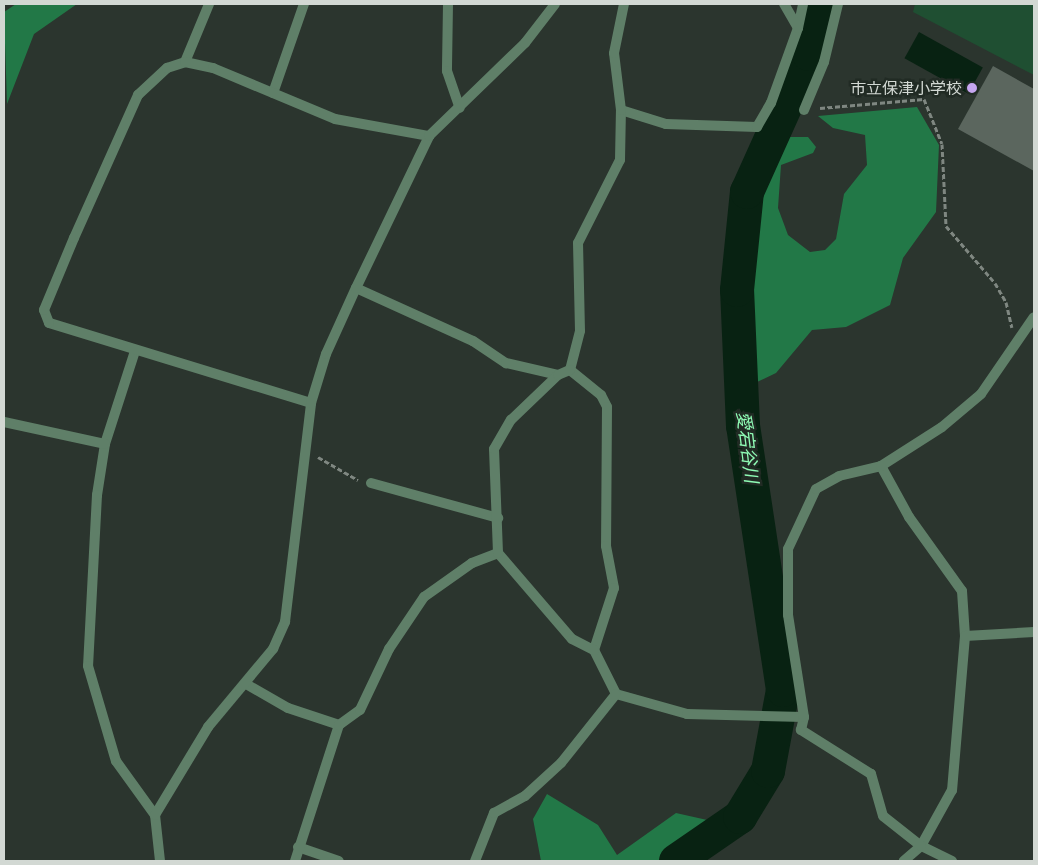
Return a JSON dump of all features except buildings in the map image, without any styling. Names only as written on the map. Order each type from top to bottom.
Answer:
[{"type":"street","points":[[186,62],[209,4]]},
{"type":"street","points":[[273,93],[304,4]]},
{"type":"street","points":[[448,4],[447,70],[460,108]]},
{"type":"street","points":[[155,815],[208,727],[246,684],[273,649],[285,622],[308,452],[312,403],[326,354],[429,136],[525,44],[555,4]]},
{"type":"street","points":[[570,370],[580,331],[578,243],[620,160],[621,110],[614,53],[624,4]]},
{"type":"street","points":[[784,4],[798,28]]},
{"type":"street","points":[[621,110],[666,124],[757,127],[771,103],[798,28],[803,4]]},
{"type":"street","points":[[804,110],[824,62],[838,4]]},
{"type":"street","points":[[312,403],[135,352],[49,323],[44,310],[138,95],[167,68],[186,62],[213,68],[335,119],[429,136]]},
{"type":"street","points":[[356,288],[473,341],[506,363],[558,374]]},
{"type":"street","points":[[952,861],[921,846],[883,816],[872,774],[801,730],[804,717],[788,615],[788,550],[816,489],[839,476],[881,466],[942,427],[980,394],[1034,317]]},
{"type":"street","points":[[135,352],[105,444],[92,535],[88,666],[116,761],[155,815],[160,861]]},
{"type":"street","points":[[570,370],[558,374],[510,420],[494,449],[498,553],[572,639],[594,650],[616,694],[687,714],[755,714],[792,718],[804,717]]},
{"type":"street","points":[[570,370],[601,395],[607,407],[606,546],[614,588],[594,650]]},
{"type":"street","points":[[4,422],[105,444]]},
{"type":"street","points":[[881,466],[909,517],[962,591],[965,636],[952,790],[921,846],[904,861]]},
{"type":"street","points":[[371,483],[498,518]]},
{"type":"street","points":[[295,861],[339,725],[360,710],[389,649],[424,597],[472,563],[498,553]]},
{"type":"street","points":[[965,636],[1034,632]]},
{"type":"street","points":[[246,684],[288,708],[339,725]]},
{"type":"street","points":[[475,861],[494,813],[525,796],[561,763],[616,694]]},
{"type":"street","points":[[298,847],[339,861]]},
{"type":"path","points":[[804,110],[924,99],[942,144],[946,226],[995,283],[1006,302],[1010,325],[1022,335]]},
{"type":"path","points":[[308,452],[371,483]]},
{"type":"shaded area","points":[[915,4],[1034,4],[1034,75],[913,12]]},
{"type":"shaded area","points":[[919,32],[983,67],[968,94],[904,58]]},
{"type":"green space","points":[[16,4],[77,4],[34,34],[7,104],[4,12]]},
{"type":"green space","points":[[917,107],[939,145],[936,212],[903,258],[890,305],[846,327],[812,330],[776,373],[757,382],[749,239],[764,170],[777,137],[808,137],[816,147],[813,153],[781,165],[778,208],[788,235],[810,252],[825,250],[836,239],[844,194],[867,165],[865,135],[833,128],[818,116]]},
{"type":"green space","points":[[547,794],[598,825],[617,855],[676,813],[725,824],[729,834],[726,844],[692,854],[685,861],[541,861],[533,819]]},
{"type":"waterway","name":"愛宕谷川","points":[[676,861],[740,817],[768,771],[783,690],[743,426],[737,290],[747,192],[809,54],[820,4]]},
{"type":"place","name":"市立保津小学校","points":[[972,88]]}]
